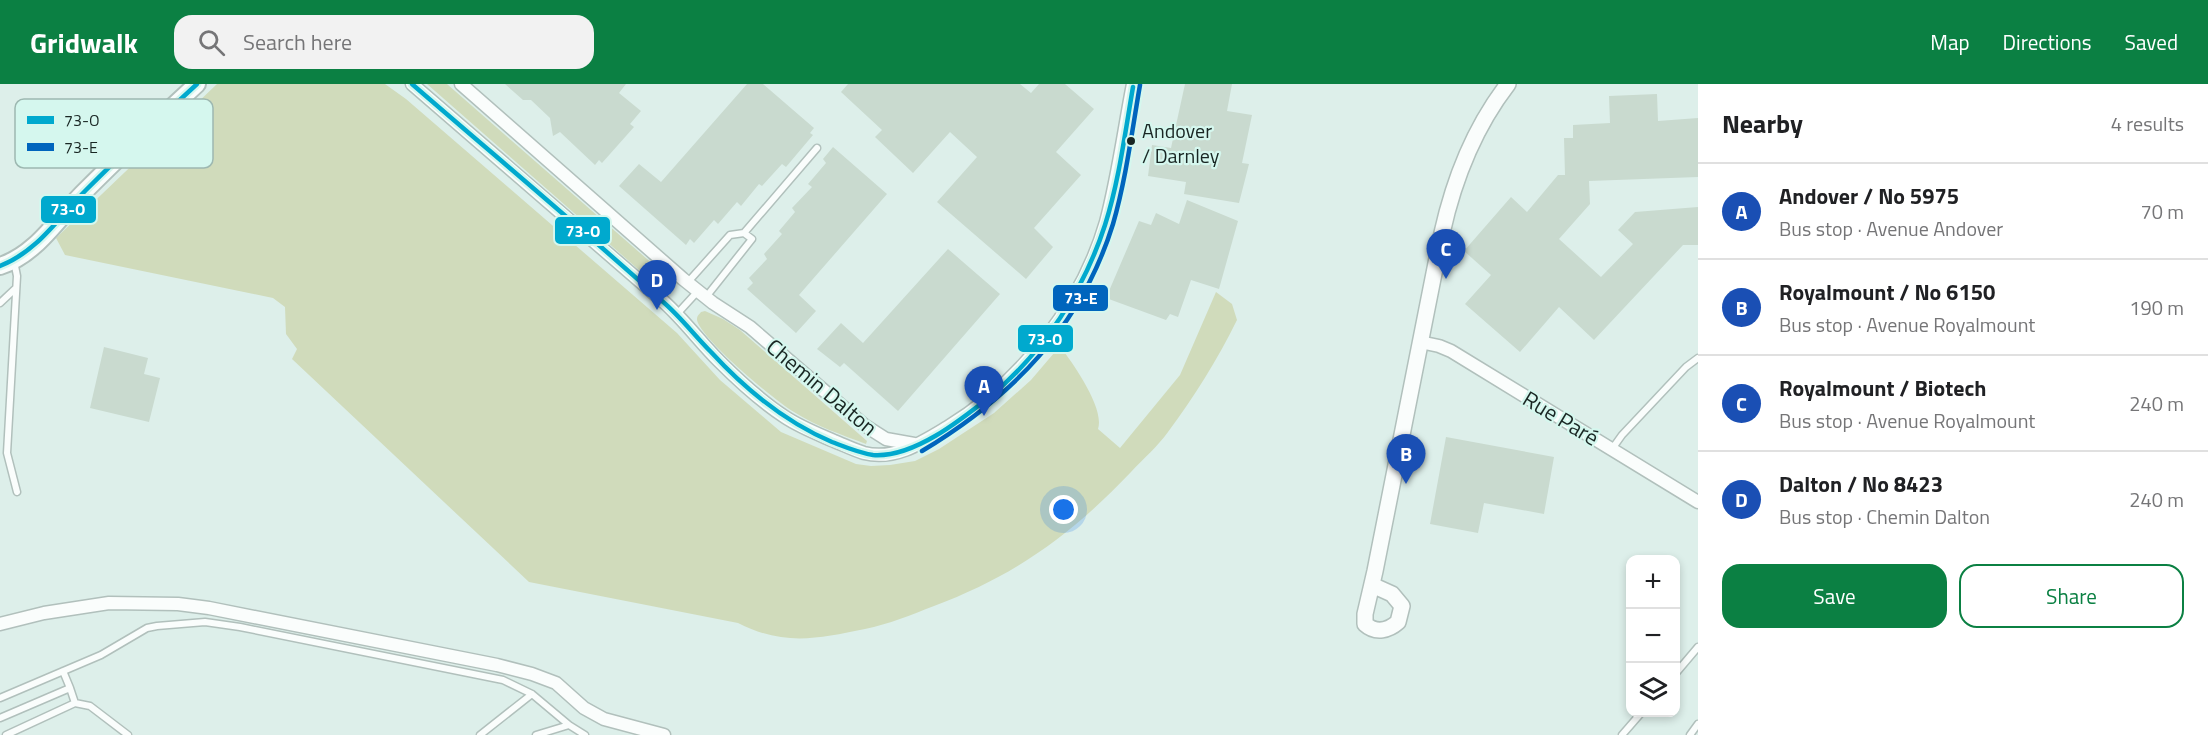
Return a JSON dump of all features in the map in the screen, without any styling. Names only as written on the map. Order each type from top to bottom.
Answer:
[{"type":"main road","points":[[180,99],[196,84]]},
{"type":"main road","points":[[7,263],[43,236],[109,168]]},
{"type":"street","name":"Chemin Dalton","points":[[412,84],[677,314],[719,361],[775,410],[799,425],[863,453],[887,454],[918,445]]},
{"type":"street","name":"Chemin Dalton","points":[[461,84],[697,290],[750,327],[874,432],[892,441],[918,445]]},
{"type":"street","points":[[1372,585],[1452,190],[1480,126],[1508,84]]},
{"type":"street","points":[[918,445],[975,409],[1006,382],[1039,347],[1070,302],[1092,258],[1105,223],[1119,161],[1129,85]]},
{"type":"street","name":"Rue Paré","points":[[1420,342],[1451,351],[1697,501]]},
{"type":"street","points":[[0,624],[44,613],[109,603],[143,602],[209,608],[497,665],[532,674],[556,683],[584,708],[604,719],[664,735]]},
{"type":"lane","points":[[697,290],[730,235],[744,233],[818,148]]},
{"type":"lane","points":[[677,314],[697,290],[752,239],[744,233]]},
{"type":"lane","points":[[7,263],[17,268],[7,453],[17,492]]},
{"type":"lane","points":[[0,303],[17,287]]},
{"type":"lane","points":[[1612,449],[1622,435],[1686,367],[1698,358]]},
{"type":"lane","points":[[0,698],[101,655],[147,628],[205,622],[503,680],[532,694],[569,725],[585,735]]},
{"type":"lane","points":[[1680,668],[1698,647]]},
{"type":"lane","points":[[63,672],[75,704]]},
{"type":"lane","points":[[0,718],[70,688]]},
{"type":"lane","points":[[480,735],[532,694]]},
{"type":"lane","points":[[6,735],[75,704],[90,705],[128,735]]},
{"type":"lane","points":[[1622,735],[1638,717]]},
{"type":"lane","points":[[1690,735],[1698,724]]},
{"type":"lane","points":[[536,735],[569,725]]},
{"type":"green space","points":[[217,84],[385,84],[406,99],[677,333],[720,380],[781,432],[856,464],[871,466],[915,461],[939,449],[994,413],[1031,380],[1060,346],[1080,375],[1092,398],[1099,420],[1098,429],[1120,448],[1180,375],[1216,292],[1232,304],[1237,320],[1205,378],[1164,437],[1109,495],[1041,551],[1017,567],[964,594],[891,622],[816,638],[785,638],[770,635],[738,623],[529,582],[292,359],[297,349],[286,334],[285,307],[273,298],[65,255],[56,238],[129,168],[213,168],[213,99],[201,99]]},
{"type":"green space","points":[[427,84],[447,84],[671,280],[674,287],[667,293],[663,291]]},
{"type":"green space","points":[[705,311],[740,330],[867,441],[866,444],[802,417],[756,383],[701,329],[697,317]]},
{"type":"building","points":[[505,84],[626,84],[619,93],[641,111],[630,124],[634,127],[602,163],[599,160],[595,165],[560,132],[553,136],[550,118],[531,100],[523,100]]},
{"type":"building","points":[[747,84],[763,84],[814,128],[810,133],[813,135],[786,167],[782,164],[762,186],[759,184],[741,206],[737,202],[718,224],[714,220],[694,243],[690,239],[686,245],[619,186],[639,164],[661,182]]},
{"type":"building","points":[[848,84],[1020,84],[1031,93],[1039,84],[1065,84],[1094,109],[1056,152],[1081,175],[1034,228],[1053,247],[1026,279],[937,202],[977,157],[950,132],[913,173],[875,137],[882,130],[841,92]]},
{"type":"building","points":[[1185,84],[1232,84],[1227,111],[1252,115],[1242,163],[1249,164],[1239,203],[1184,194],[1186,182],[1148,176],[1152,145],[1171,148]]},
{"type":"building","points":[[1657,94],[1658,121],[1698,118],[1698,177],[1589,181],[1590,204],[1559,239],[1601,277],[1633,244],[1618,230],[1635,212],[1698,207],[1698,245],[1683,245],[1594,340],[1559,307],[1520,352],[1465,304],[1491,275],[1464,251],[1511,197],[1527,212],[1558,175],[1565,175],[1564,138],[1573,138],[1573,125],[1610,123],[1609,96]]},
{"type":"building","points":[[833,147],[887,194],[799,295],[816,311],[796,333],[747,289],[753,283],[749,278],[767,259],[764,254],[782,234],[779,231],[795,212],[792,208],[812,187],[808,184],[826,163],[823,159]]},
{"type":"building","points":[[1187,200],[1238,221],[1219,289],[1191,280],[1178,317],[1170,314],[1166,320],[1106,298],[1139,221],[1151,225],[1156,213],[1179,224]]},
{"type":"building","points":[[948,249],[1000,294],[898,411],[844,363],[840,367],[817,349],[841,323],[863,343]]},
{"type":"building","points":[[104,347],[148,358],[144,374],[160,378],[149,422],[90,408]]},
{"type":"building","points":[[1446,437],[1554,457],[1544,514],[1484,503],[1478,533],[1430,524]]},
{"type":"transit line","name":"73-O","points":[[181,99],[197,84]]},
{"type":"transit line","name":"73-O","points":[[412,84],[669,307],[724,366],[752,391],[798,425],[815,434],[847,448],[873,455],[889,454],[921,444],[967,415],[1011,378],[1029,359],[1060,318],[1086,273],[1105,225],[1118,174],[1133,87]]},
{"type":"transit line","name":"73-E","points":[[922,451],[955,430],[1014,383],[1062,327],[1082,295],[1099,261],[1118,207],[1140,85]]},
{"type":"transit line","name":"73-O","points":[[0,266],[26,252],[37,243],[109,168]]},
{"type":"place","name":"Andover / Darnley","points":[[1131,141]]},
{"type":"place","name":"Royalmount / Biotech","points":[[1446,279]]},
{"type":"place","name":"Dalton / No 8423","points":[[657,310]]},
{"type":"place","name":"Andover / No 5975","points":[[984,416]]},
{"type":"place","name":"Royalmount / No 6150","points":[[1406,484]]}]
